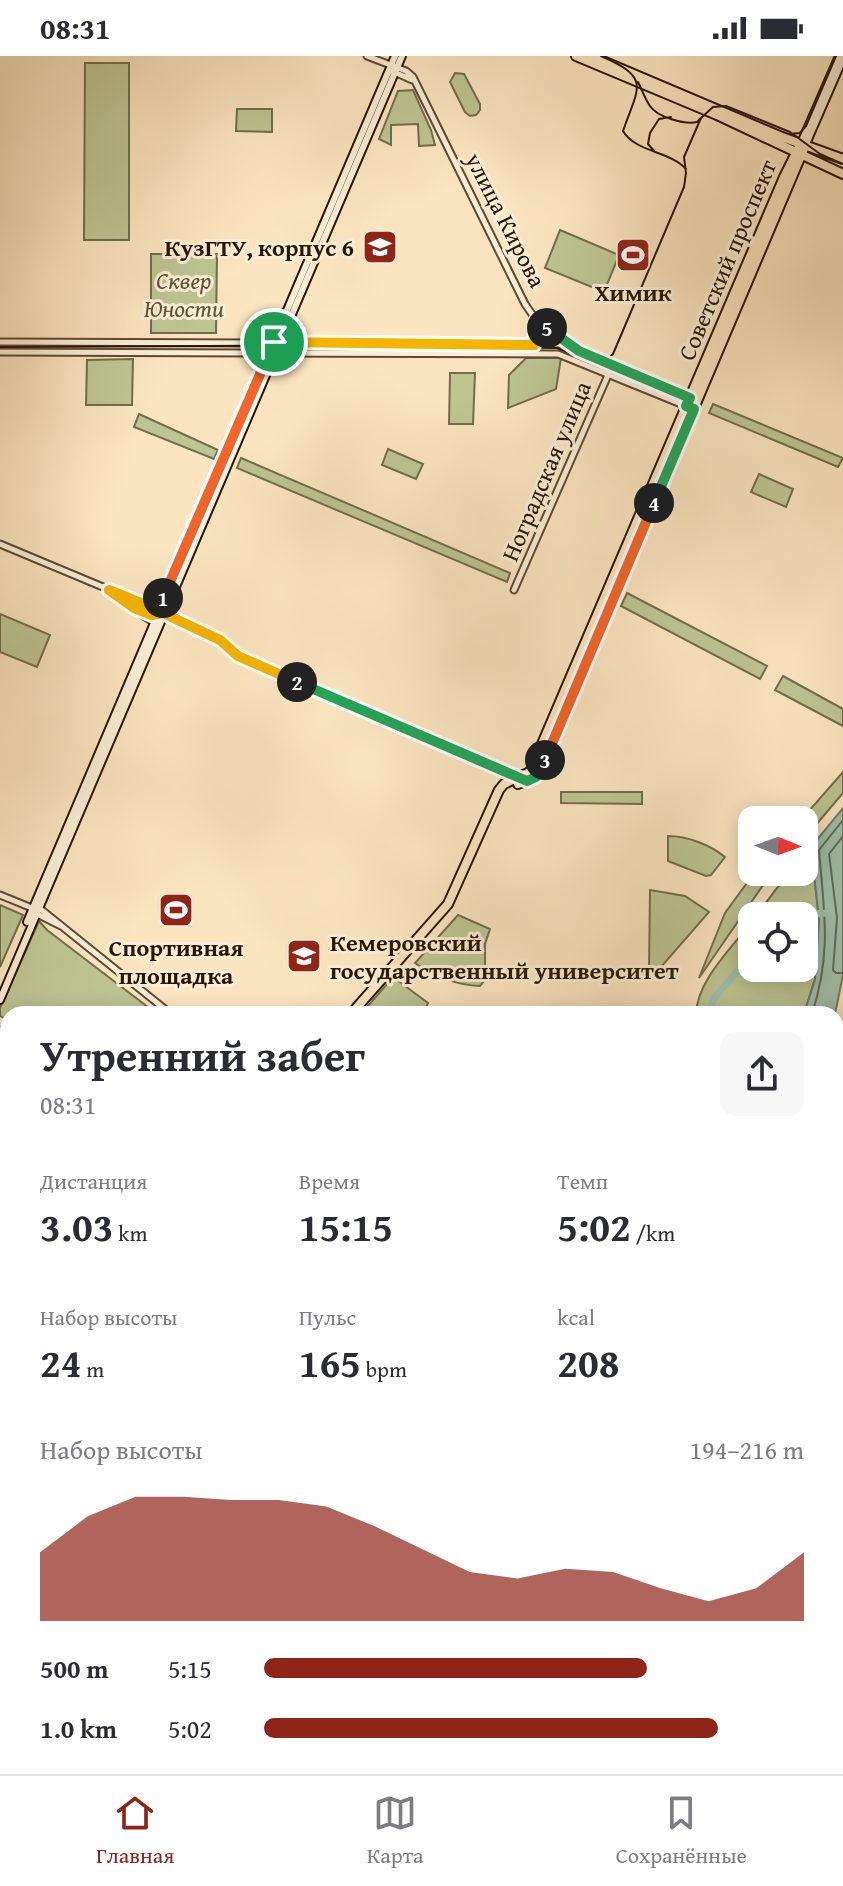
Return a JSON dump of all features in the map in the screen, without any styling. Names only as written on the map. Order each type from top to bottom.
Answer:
[{"type":"main road","points":[[1,994],[157,617],[274,352],[393,68],[395,56]]},
{"type":"main road","points":[[393,68],[402,56]]},
{"type":"main road","points":[[576,56],[801,148],[843,159]]},
{"type":"main road","points":[[591,56],[801,148],[843,174]]},
{"type":"main road","name":"Советский проспект","points":[[365,1006],[453,905],[502,794],[507,788],[539,773],[566,697],[841,57]]},
{"type":"main road","name":"Советский проспект","points":[[358,1006],[448,904],[496,794],[504,784],[524,779]]},
{"type":"street","points":[[367,56],[393,68]]},
{"type":"street","name":"улица Кирова","points":[[393,68],[415,83],[525,304],[536,320],[566,344],[692,403]]},
{"type":"street","points":[[534,345],[536,320]]},
{"type":"street","points":[[0,342],[566,344]]},
{"type":"street","points":[[0,352],[558,354],[692,403]]},
{"type":"street","name":"Ноградская улица","points":[[514,590],[612,366]]},
{"type":"street","points":[[0,544],[109,590],[157,617]]},
{"type":"street","points":[[109,590],[129,605],[220,640],[238,656],[524,779]]},
{"type":"street","points":[[0,895],[62,926],[161,1006]]},
{"type":"green space","points":[[85,63],[129,63],[129,240],[84,240]]},
{"type":"green space","points":[[455,73],[464,74],[480,104],[476,115],[470,116],[465,112],[450,82]]},
{"type":"green space","points":[[413,90],[435,145],[419,146],[418,124],[391,125],[391,145],[379,139],[398,91]]},
{"type":"green space","points":[[237,109],[272,109],[272,132],[236,131]]},
{"type":"green space","points":[[560,230],[619,255],[604,292],[545,268]]},
{"type":"green space","name":"Сквер Юности","points":[[151,254],[217,254],[216,333],[151,333]]},
{"type":"green space","points":[[526,358],[561,358],[556,389],[508,408],[509,375]]},
{"type":"green space","points":[[133,359],[132,405],[86,405],[87,360]]},
{"type":"green space","points":[[450,373],[475,373],[473,424],[449,424]]},
{"type":"green space","points":[[713,404],[843,458],[838,467],[709,413]]},
{"type":"green space","points":[[139,414],[218,450],[214,459],[134,427]]},
{"type":"green space","points":[[388,449],[423,464],[416,479],[382,465]]},
{"type":"green space","points":[[241,458],[510,573],[507,582],[237,468]]},
{"type":"green space","points":[[759,474],[793,489],[786,507],[751,492]]},
{"type":"green space","points":[[627,593],[767,666],[760,679],[621,606]]},
{"type":"green space","points":[[0,614],[50,635],[37,667],[0,652]]},
{"type":"green space","points":[[783,676],[843,709],[843,726],[775,690]]},
{"type":"green space","points":[[843,772],[843,793],[818,822],[818,806],[813,806]]},
{"type":"green space","points":[[561,792],[642,792],[642,804],[561,803]]},
{"type":"green space","points":[[668,836],[698,842],[725,857],[711,875],[706,876],[668,861]]},
{"type":"green space","points":[[745,886],[762,886],[751,902],[738,902],[738,921],[699,978],[725,913]]},
{"type":"green space","points":[[778,886],[815,886],[817,902],[766,902]]},
{"type":"green space","points":[[650,890],[685,896],[709,912],[654,975],[649,970]]},
{"type":"green space","points":[[0,905],[23,915],[0,967]]},
{"type":"green space","points":[[458,915],[490,929],[485,944],[485,980],[480,986],[446,979],[415,963]]},
{"type":"green space","points":[[39,921],[147,1006],[1,1006]]},
{"type":"green space","points":[[738,938],[738,982],[814,982],[807,1006],[697,1006],[709,976]]},
{"type":"green space","points":[[393,977],[428,1003],[427,1006],[368,1006]]},
{"type":"water","points":[[843,808],[843,975],[837,1006],[807,1006],[814,982],[818,982],[818,838]]},
{"type":"waterway","points":[[818,914],[827,913]]},
{"type":"waterway","points":[[711,1006],[714,998],[738,970]]},
{"type":"tram line","points":[[601,56],[628,71],[637,85],[623,131],[628,138],[671,158],[686,169]]},
{"type":"tram line","points":[[789,134],[800,133],[806,126],[836,56]]},
{"type":"tram line","points":[[638,82],[648,103],[659,114],[686,122],[697,122],[701,118]]},
{"type":"tram line","points":[[0,347],[381,345],[557,348],[601,365],[613,354],[684,187],[684,157],[701,118],[713,107],[726,106],[790,132],[820,154],[843,164]]},
{"type":"tram line","points":[[655,152],[648,144],[650,133],[659,119],[671,117]]},
{"type":"place","name":"КузГТУ, корпус 6","points":[[380,247]]},
{"type":"place","name":"Химик","points":[[633,255]]},
{"type":"place","name":"Спортивная площадка","points":[[176,910]]},
{"type":"place","name":"Кемеровский государственный университет","points":[[304,956]]},
{"type":"route","points":[[536,320],[579,351],[690,398],[686,406],[694,409],[536,777],[527,781],[235,655],[220,640],[163,613],[152,615],[134,608],[109,590],[158,610],[274,342],[534,345],[536,320]]}]
